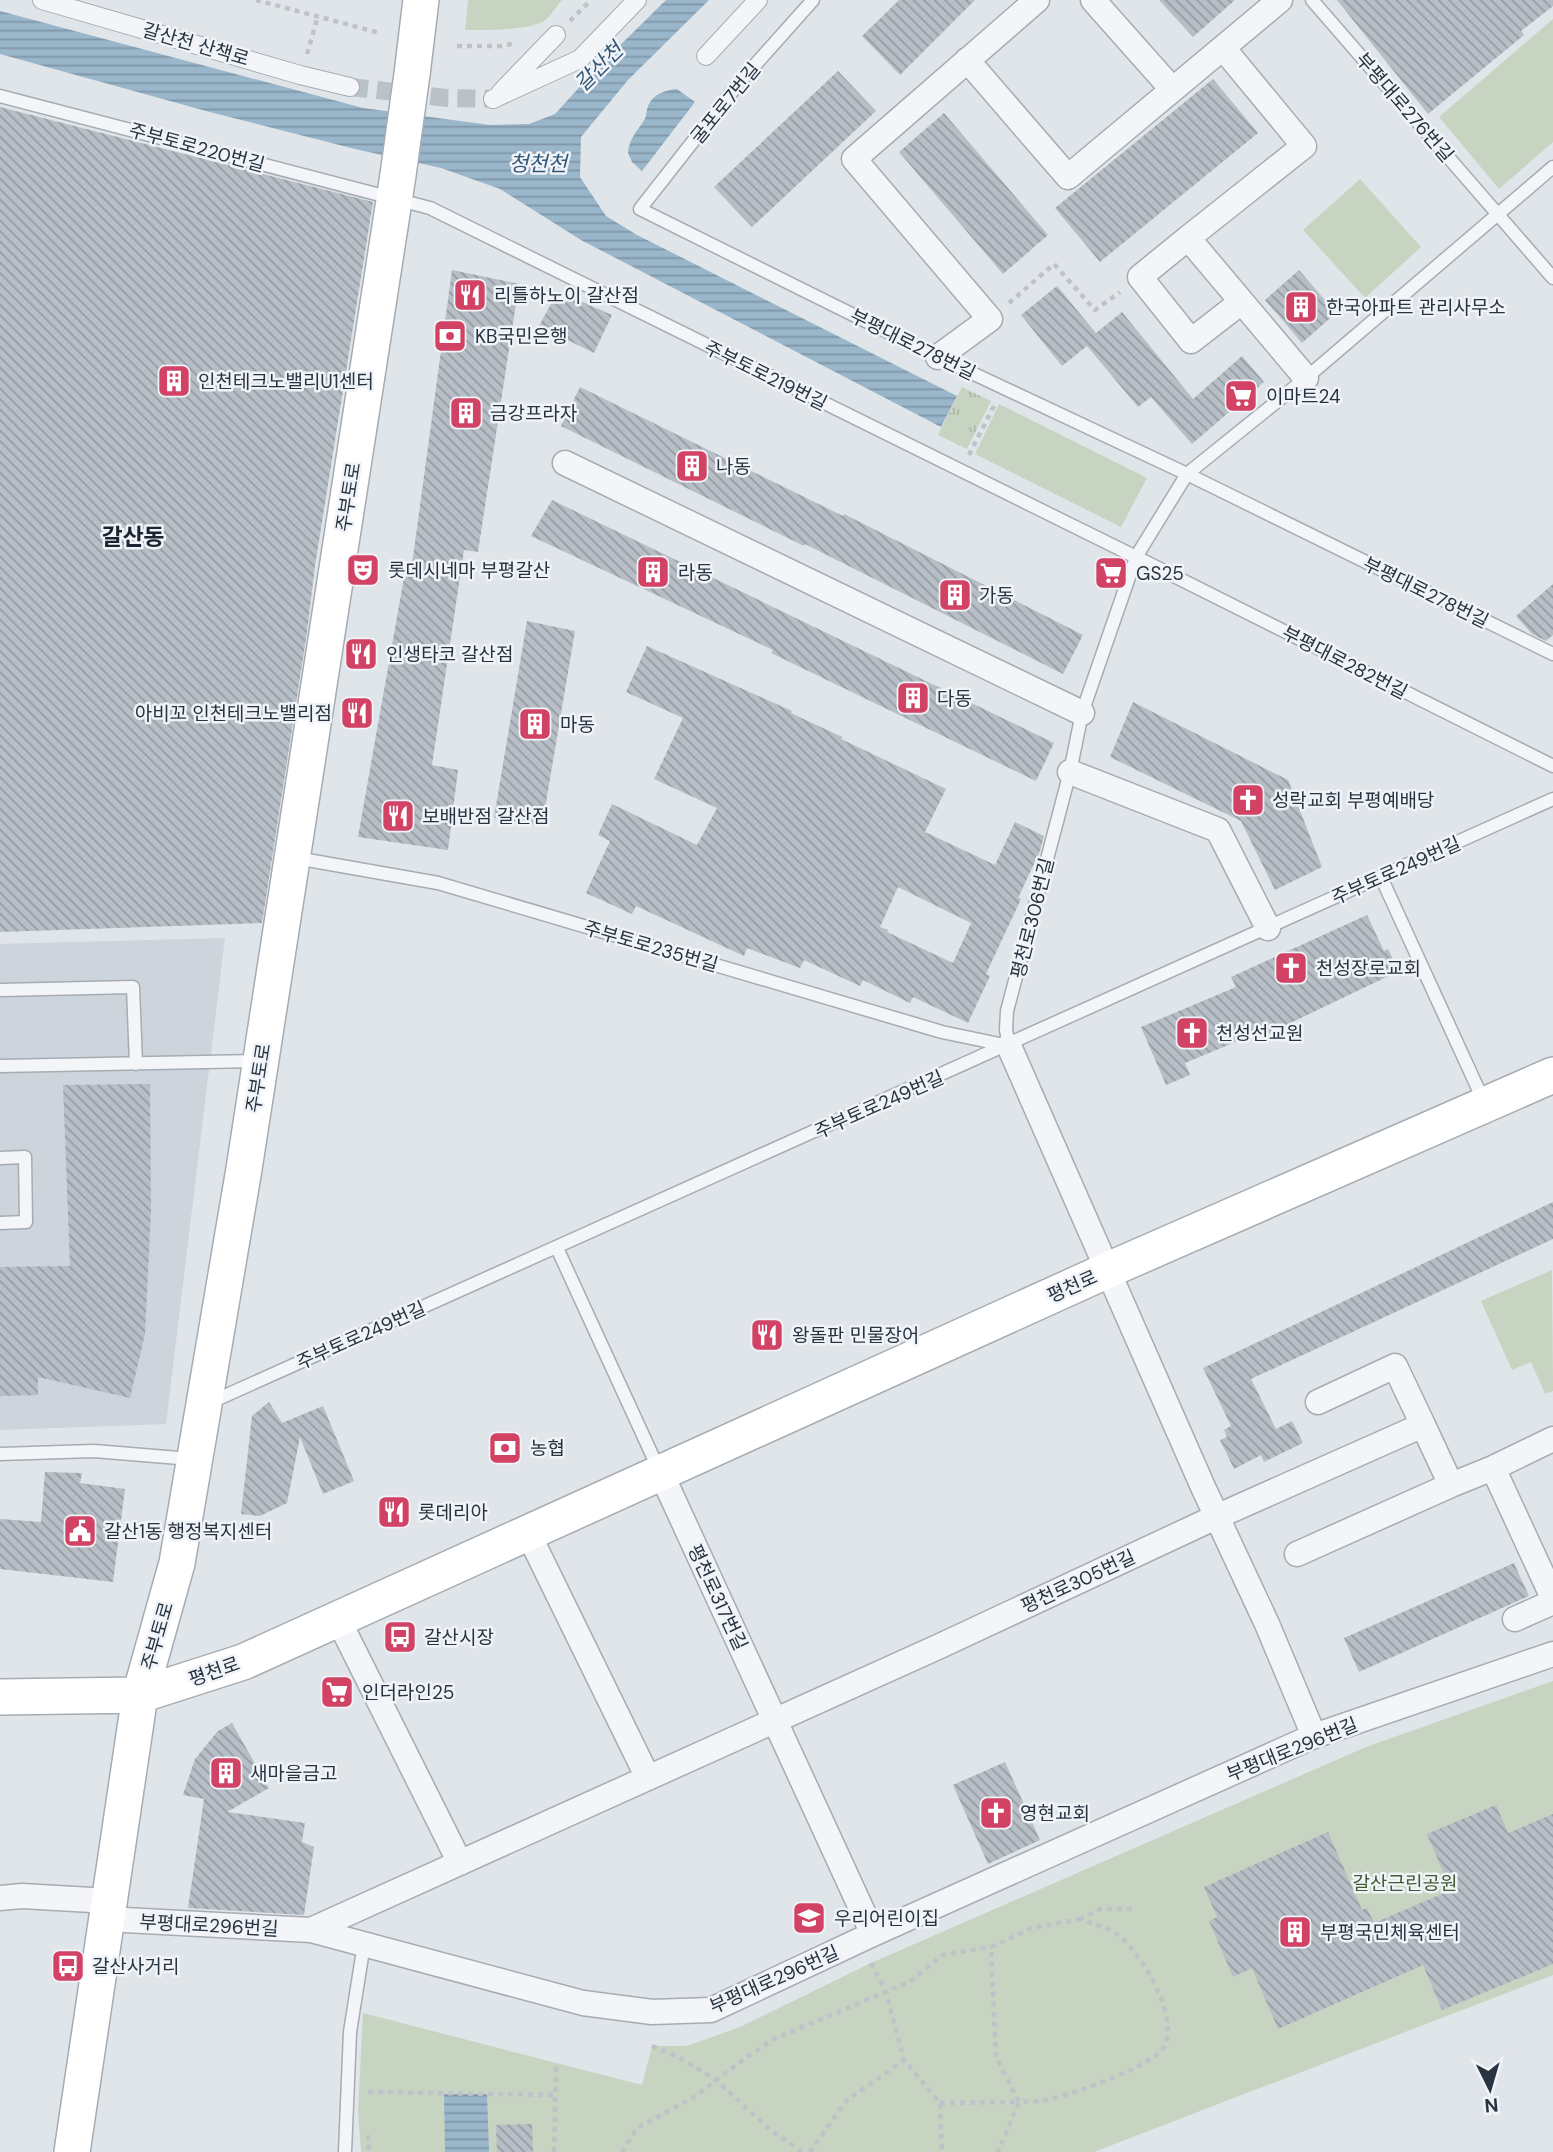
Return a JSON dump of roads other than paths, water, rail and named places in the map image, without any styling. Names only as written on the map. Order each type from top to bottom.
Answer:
[{"type":"main road","name":"주부토로","points":[[72,2152],[140,1695],[177,1563],[260,1062],[396,187],[421,0]]},
{"type":"main road","name":"평천로","points":[[0,1697],[140,1695],[243,1662],[1108,1270],[1553,1074]]},
{"type":"street","name":"갈산천 산책로","points":[[42,0],[350,87]]},
{"type":"street","points":[[556,35],[493,99],[580,59],[638,0]]},
{"type":"street","points":[[706,56],[758,0]]},
{"type":"street","points":[[939,357],[990,319],[854,159],[1037,0]]},
{"type":"street","points":[[1093,0],[1172,89]]},
{"type":"street","points":[[967,60],[1068,177],[1280,0]]},
{"type":"street","points":[[1223,48],[1304,146],[1140,277],[1191,341],[1240,303]]},
{"type":"street","points":[[1188,238],[1240,303],[1306,378]]},
{"type":"street","points":[[565,463],[1082,713]]},
{"type":"street","points":[[1070,772],[1218,830],[1268,928]]},
{"type":"street","name":"평천로306번길","points":[[1009,1046],[1108,1270]]},
{"type":"street","points":[[1108,1270],[1216,1517],[1268,1624],[1314,1736]]},
{"type":"street","points":[[1318,1402],[1395,1366],[1451,1485]]},
{"type":"street","name":"평천로305번길","points":[[774,1720],[1423,1425]]},
{"type":"street","points":[[1297,1554],[1553,1439]]},
{"type":"street","points":[[1493,1468],[1553,1600],[1515,1619]]},
{"type":"street","name":"평천로317번길","points":[[661,1473],[873,1934]]},
{"type":"street","points":[[528,1533],[648,1778],[774,1720]]},
{"type":"street","points":[[338,1619],[460,1863]]},
{"type":"street","name":"부평대로296번길","points":[[0,1898],[22,1896],[108,1910],[311,1930],[583,2003],[652,2012],[711,2010],[873,1934],[1314,1736],[1553,1654]]},
{"type":"street","name":"부평대로296번길","points":[[311,1930],[648,1778]]},
{"type":"lane","name":"굴포로7번길","points":[[640,209],[738,84],[813,0]]},
{"type":"lane","name":"부평대로276번길","points":[[1312,0],[1553,278]]},
{"type":"lane","name":"주부토로220번길","points":[[0,96],[396,187]]},
{"type":"lane","points":[[1187,474],[1306,378],[1553,167]]},
{"type":"lane","name":"주부토로219번길","points":[[396,187],[430,208],[1136,557]]},
{"type":"lane","name":"부평대로278번길","points":[[640,209],[1553,654]]},
{"type":"lane","name":"평천로306번길","points":[[1009,1046],[1007,1011],[1070,772],[1082,713],[1136,557],[1187,474]]},
{"type":"lane","name":"부평대로282번길","points":[[1136,557],[1553,766]]},
{"type":"lane","name":"주부토로249번길","points":[[204,1406],[1553,799]]},
{"type":"lane","name":"주부토로235번길","points":[[292,857],[438,883],[942,1032],[1009,1046]]},
{"type":"lane","points":[[1381,877],[1486,1104]]},
{"type":"lane","points":[[0,990],[132,987],[136,1064]]},
{"type":"lane","points":[[0,1066],[260,1062]]},
{"type":"lane","points":[[0,1158],[25,1157],[26,1222],[0,1223]]},
{"type":"lane","points":[[557,1248],[661,1473]]},
{"type":"lane","points":[[0,1454],[94,1451],[195,1460]]},
{"type":"lane","points":[[345,2152],[350,2032],[364,1944]]},
{"type":"water","name":"청천천","points":[[666,0],[709,0],[628,80],[581,137],[580,177],[606,216],[637,235],[957,396],[941,427],[581,240],[500,189],[441,168],[206,111],[0,54],[0,11],[363,108],[490,125],[529,124],[555,114]]},
{"type":"water","points":[[677,89],[695,102],[642,171],[632,162],[628,153],[631,140],[644,120],[653,98]]},
{"type":"water","points":[[444,2094],[487,2094],[489,2152],[445,2152]]},
{"type":"tunnel","points":[[350,87],[447,98],[493,99]]},
{"type":"place","name":"리틀하노이 갈산점","points":[[470,295]]},
{"type":"place","name":"한국아파트 관리사무소","points":[[1301,307]]},
{"type":"place","name":"KB국민은행","points":[[450,336]]},
{"type":"place","name":"인천테크노밸리U1센터","points":[[174,381]]},
{"type":"place","name":"이마트24","points":[[1241,396]]},
{"type":"place","name":"금강프라자","points":[[466,413]]},
{"type":"place","name":"나동","points":[[692,466]]},
{"type":"place","name":"롯데시네마 부평갈산","points":[[363,570]]},
{"type":"place","name":"라동","points":[[653,572]]},
{"type":"place","name":"GS25","points":[[1111,573]]},
{"type":"place","name":"가동","points":[[955,595]]},
{"type":"place","name":"인생타코 갈산점","points":[[361,654]]},
{"type":"place","name":"다동","points":[[913,698]]},
{"type":"place","name":"아비꼬 인천테크노밸리점","points":[[357,713]]},
{"type":"place","name":"마동","points":[[535,724]]},
{"type":"place","name":"성락교회 부평예배당","points":[[1248,800]]},
{"type":"place","name":"보배반점 갈산점","points":[[398,816]]},
{"type":"place","name":"천성장로교회","points":[[1291,968]]},
{"type":"place","name":"천성선교원","points":[[1192,1033]]},
{"type":"place","name":"왕돌판 민물장어","points":[[767,1335]]},
{"type":"place","name":"농협","points":[[505,1448]]},
{"type":"place","name":"롯데리아","points":[[394,1512]]},
{"type":"place","name":"갈산1동 행정복지센터","points":[[80,1531]]},
{"type":"place","name":"갈산시장","points":[[400,1637]]},
{"type":"place","name":"인더라인25","points":[[337,1692]]},
{"type":"place","name":"새마을금고","points":[[226,1773]]},
{"type":"place","name":"영현교회","points":[[996,1813]]},
{"type":"place","name":"우리어린이집","points":[[809,1918]]},
{"type":"place","name":"부평국민체육센터","points":[[1295,1932]]},
{"type":"place","name":"갈산사거리","points":[[68,1966]]},
{"type":"district","name":"갈산동","points":[[133,537]]},
{"type":"water label","name":"갈산천","points":[[599,67]]},
{"type":"park label","name":"갈산근린공원","points":[[1405,1883]]}]
